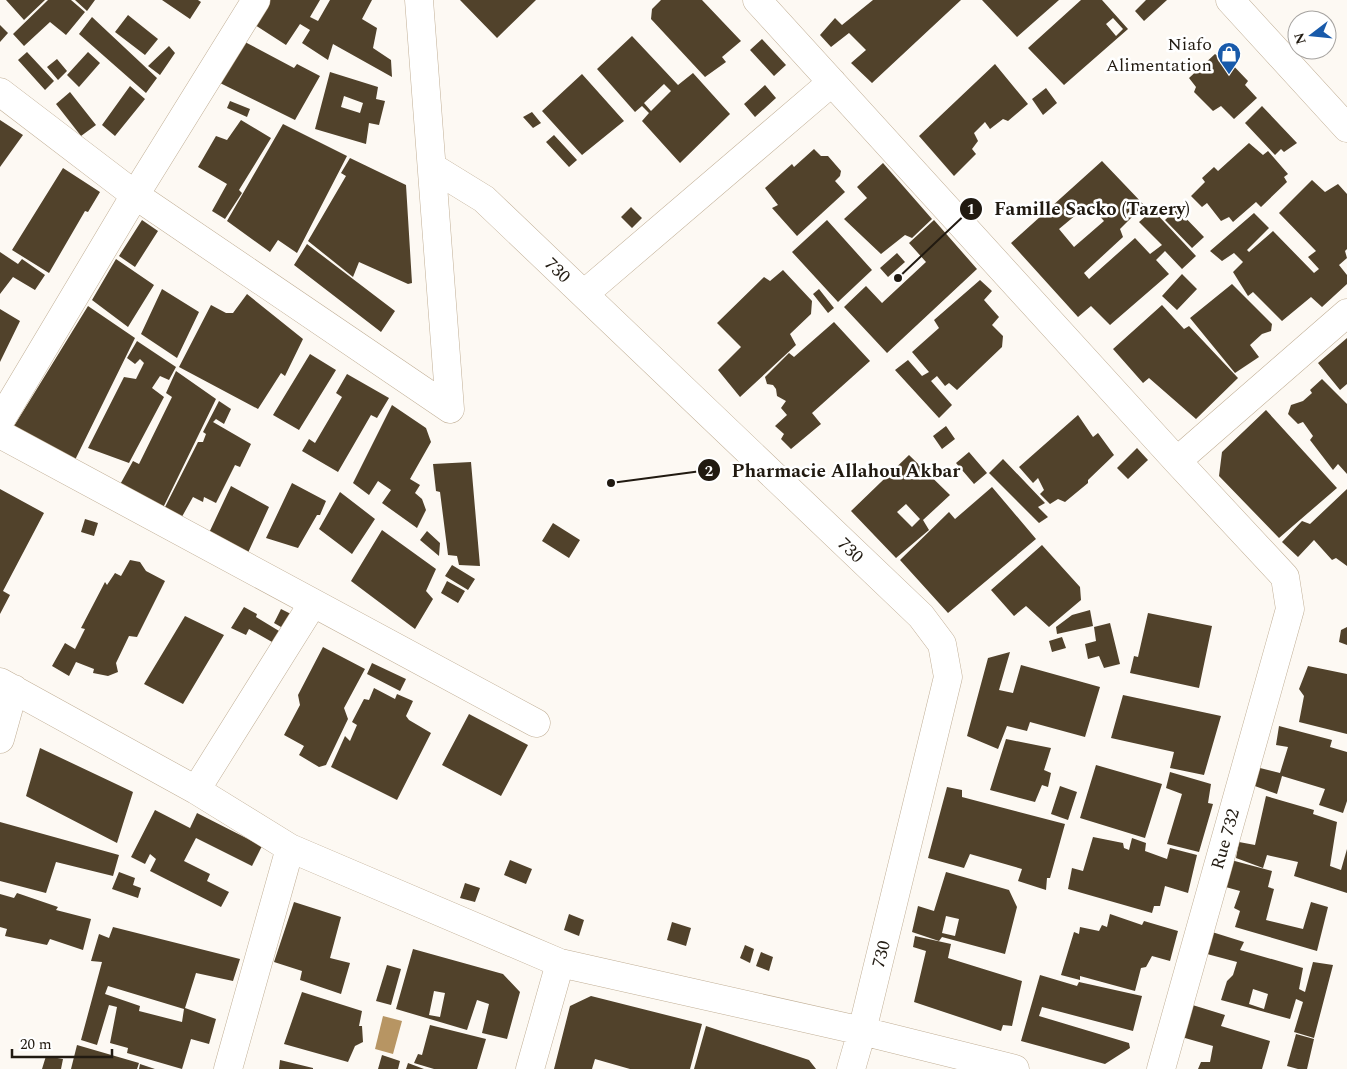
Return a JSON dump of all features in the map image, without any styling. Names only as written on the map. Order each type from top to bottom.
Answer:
[{"type":"street","points":[[0,421],[135,195],[256,0]]},
{"type":"street","points":[[0,92],[135,195],[450,409],[419,0]]},
{"type":"street","points":[[757,0],[1177,461],[1347,313]]},
{"type":"street","points":[[1233,1],[1347,128]]},
{"type":"street","points":[[584,294],[832,82]]},
{"type":"street","name":"730","points":[[432,167],[484,199],[921,616],[942,644],[948,678],[862,1031],[851,1069]]},
{"type":"street","points":[[0,434],[536,723]]},
{"type":"street","name":"Rue 732","points":[[1161,1069],[1290,609],[1285,577],[1177,461]]},
{"type":"street","points":[[196,790],[313,603]]},
{"type":"street","points":[[0,738],[7,685],[196,790],[290,848],[560,963],[862,1031],[1015,1069]]},
{"type":"street","points":[[228,1069],[290,848]]},
{"type":"street","points":[[530,1069],[560,963]]},
{"type":"shaded area","points":[[383,1016],[402,1021],[393,1054],[375,1049]]},
{"type":"building","points":[[6,0],[45,0],[24,20]]},
{"type":"building","points":[[48,0],[71,0],[85,12],[66,35],[50,22],[24,46],[13,34]]},
{"type":"building","points":[[75,0],[95,0],[87,11]]},
{"type":"building","points":[[162,0],[198,0],[201,2],[190,19]]},
{"type":"building","points":[[267,0],[320,0],[310,17],[318,21],[330,0],[372,0],[362,19],[377,28],[373,48],[391,60],[392,77],[333,44],[328,60],[302,43],[310,30],[300,24],[286,45],[255,25]]},
{"type":"building","points":[[460,0],[536,0],[497,38]]},
{"type":"building","points":[[661,0],[702,0],[741,41],[722,57],[726,62],[705,77],[651,19],[652,9]]},
{"type":"building","points":[[873,0],[961,0],[872,83],[851,63],[866,50],[849,33],[831,47],[820,35],[835,18],[842,25]]},
{"type":"building","points":[[982,0],[1059,0],[1017,37]]},
{"type":"building","points":[[1081,0],[1102,0],[1128,29],[1064,85],[1028,48]],"holes":[[[1113,18],[1123,29],[1116,36],[1106,24]]]},
{"type":"building","points":[[1146,0],[1167,0],[1144,21],[1135,11]]},
{"type":"building","points":[[128,15],[158,39],[145,55],[115,32]]},
{"type":"building","points":[[92,17],[157,78],[146,93],[79,34]]},
{"type":"building","points":[[0,25],[8,33],[0,42]]},
{"type":"building","points":[[632,36],[678,85],[693,73],[730,114],[680,163],[642,121],[649,113],[642,106],[635,112],[597,69]],"holes":[[[664,84],[671,91],[651,111],[644,103]]]},
{"type":"building","points":[[762,39],[786,65],[774,76],[750,50]]},
{"type":"building","points":[[245,42],[294,68],[297,64],[320,76],[295,120],[220,83]]},
{"type":"building","points":[[169,46],[175,53],[160,75],[148,66]]},
{"type":"building","points":[[27,52],[54,81],[45,90],[18,60]]},
{"type":"building","points":[[88,52],[100,63],[79,87],[67,75]]},
{"type":"building","points":[[1215,54],[1224,61],[1228,60],[1248,81],[1245,85],[1257,98],[1234,119],[1221,106],[1213,111],[1194,92],[1196,87],[1189,78]]},
{"type":"building","points":[[57,59],[67,71],[58,80],[47,67]]},
{"type":"building","points":[[995,64],[1028,104],[1008,121],[1003,119],[990,129],[985,122],[974,133],[978,141],[972,149],[976,154],[954,176],[919,136]]},
{"type":"building","points":[[330,72],[378,87],[376,99],[385,101],[379,125],[369,123],[366,144],[315,129]],"holes":[[[344,96],[363,103],[360,113],[341,107]]]},
{"type":"building","points":[[582,74],[624,121],[582,155],[542,111]]},
{"type":"building","points":[[765,85],[776,98],[755,117],[744,104]]},
{"type":"building","points":[[130,86],[145,99],[115,136],[102,125]]},
{"type":"building","points":[[1046,88],[1057,103],[1043,115],[1032,99]]},
{"type":"building","points":[[70,92],[96,125],[81,136],[56,104]]},
{"type":"building","points":[[230,101],[250,109],[247,117],[227,108]]},
{"type":"building","points":[[1262,106],[1297,143],[1284,152],[1281,149],[1275,155],[1245,123]]},
{"type":"building","points":[[532,112],[541,123],[533,128],[523,117]]},
{"type":"building","points":[[0,120],[23,135],[0,167]]},
{"type":"building","points":[[241,120],[271,138],[239,190],[242,193],[225,219],[212,211],[227,184],[198,167],[216,136],[227,140]]},
{"type":"building","points":[[283,124],[347,156],[297,253],[278,240],[270,252],[227,221]]},
{"type":"building","points":[[554,135],[577,160],[569,167],[546,142]]},
{"type":"building","points":[[1249,143],[1263,155],[1268,151],[1288,174],[1284,177],[1287,182],[1261,207],[1256,202],[1233,222],[1229,217],[1221,221],[1207,203],[1202,207],[1191,196],[1205,182],[1202,178],[1214,167],[1218,171]]},
{"type":"building","points":[[814,149],[821,156],[828,156],[841,171],[840,176],[835,181],[845,192],[797,236],[772,208],[778,205],[765,188],[792,164],[794,167]]},
{"type":"building","points":[[350,158],[406,185],[412,283],[408,284],[359,262],[353,277],[308,241],[346,176],[341,173]]},
{"type":"building","points":[[1102,161],[1144,205],[1120,229],[1123,237],[1084,273],[1089,279],[1135,238],[1150,254],[1162,245],[1139,222],[1153,210],[1196,256],[1182,269],[1165,251],[1156,260],[1169,274],[1110,325],[1091,306],[1078,317],[1011,243]],"holes":[[[1089,204],[1104,221],[1074,247],[1059,229]]]},
{"type":"building","points":[[883,163],[932,219],[912,238],[905,235],[881,254],[844,219],[867,198],[857,187]]},
{"type":"building","points":[[63,168],[100,192],[88,212],[85,211],[49,273],[12,250]]},
{"type":"building","points":[[1312,180],[1325,192],[1338,184],[1347,194],[1347,249],[1345,251],[1347,258],[1339,265],[1347,275],[1347,284],[1322,307],[1311,297],[1282,321],[1253,292],[1248,296],[1233,272],[1243,262],[1234,253],[1222,261],[1210,251],[1254,213],[1269,228],[1247,250],[1249,252],[1273,231],[1314,273],[1319,269],[1308,257],[1316,251],[1279,213]]},
{"type":"building","points":[[631,207],[642,218],[632,228],[621,217]]},
{"type":"building","points":[[1177,209],[1204,237],[1192,248],[1165,220]]},
{"type":"building","points":[[142,220],[158,231],[135,267],[119,256]]},
{"type":"building","points":[[827,220],[872,270],[838,302],[792,252]]},
{"type":"building","points":[[934,220],[977,269],[887,353],[844,307],[866,286],[882,303],[926,262],[909,243]]},
{"type":"building","points":[[307,244],[395,311],[381,332],[294,265]]},
{"type":"building","points":[[0,252],[18,264],[22,259],[45,275],[35,290],[13,277],[0,294]]},
{"type":"building","points":[[897,253],[905,262],[888,277],[880,268]]},
{"type":"building","points":[[116,259],[154,285],[128,327],[92,300]]},
{"type":"building","points":[[783,270],[812,301],[811,314],[790,334],[796,345],[740,397],[718,370],[741,347],[717,323],[764,277],[770,281]]},
{"type":"building","points":[[1182,274],[1197,289],[1177,310],[1162,296]]},
{"type":"building","points":[[980,280],[992,291],[984,300],[999,317],[992,325],[1003,336],[1002,347],[957,390],[949,383],[945,386],[937,376],[931,381],[952,405],[939,418],[895,370],[908,360],[922,376],[929,372],[912,352],[939,328],[934,320]]},
{"type":"building","points":[[1232,284],[1272,324],[1271,331],[1262,334],[1250,345],[1259,357],[1235,373],[1190,318]]},
{"type":"building","points":[[162,289],[199,312],[177,358],[141,334]]},
{"type":"building","points":[[819,289],[834,308],[828,313],[813,294]]},
{"type":"building","points":[[247,294],[303,339],[285,376],[281,373],[258,409],[179,367],[211,305],[226,313],[233,313]]},
{"type":"building","points":[[1162,305],[1184,329],[1189,326],[1238,378],[1196,419],[1149,378],[1143,383],[1113,349]]},
{"type":"building","points":[[88,306],[135,338],[75,460],[14,426]]},
{"type":"building","points":[[0,309],[20,321],[0,362]]},
{"type":"building","points":[[834,322],[870,361],[812,413],[821,424],[791,449],[781,439],[784,434],[775,426],[787,415],[781,408],[786,401],[777,396],[776,389],[773,385],[767,384],[765,377],[789,353],[794,357]]},
{"type":"building","points":[[1347,338],[1347,384],[1340,390],[1318,363]]},
{"type":"building","points":[[137,341],[176,367],[169,380],[160,376],[152,388],[164,397],[129,463],[88,448],[124,377],[136,379],[144,363],[140,359],[135,364],[127,358]]},
{"type":"building","points":[[310,354],[336,370],[299,430],[273,415]]},
{"type":"building","points":[[176,371],[216,399],[161,512],[117,490],[133,461],[139,464],[172,397],[166,393]]},
{"type":"building","points":[[347,374],[389,398],[377,418],[371,415],[338,472],[302,451],[309,439],[315,443],[342,397],[336,393]]},
{"type":"building","points":[[1322,379],[1347,404],[1347,474],[1338,464],[1333,470],[1310,440],[1313,436],[1303,422],[1298,424],[1288,414],[1291,405],[1303,401],[1312,393],[1310,390]]},
{"type":"building","points":[[219,401],[231,409],[224,424],[216,419],[213,422],[251,444],[240,467],[235,465],[216,503],[204,497],[203,502],[193,497],[179,522],[163,511],[198,442],[203,442],[206,434],[203,432]]},
{"type":"building","points":[[392,405],[426,428],[431,442],[410,479],[420,485],[415,493],[422,499],[426,510],[417,528],[382,503],[391,490],[378,481],[369,495],[353,483]]},
{"type":"building","points":[[1266,410],[1337,488],[1279,538],[1219,476],[1222,452]]},
{"type":"building","points":[[1078,415],[1093,437],[1098,433],[1114,455],[1088,480],[1088,483],[1065,502],[1058,499],[1050,504],[1040,494],[1044,490],[1038,478],[1033,483],[1019,467]]},
{"type":"building","points":[[946,426],[955,439],[942,449],[933,436]]},
{"type":"building","points":[[1137,448],[1148,460],[1128,479],[1117,468]]},
{"type":"building","points":[[969,452],[987,473],[974,484],[956,463]]},
{"type":"building","points":[[909,455],[950,495],[923,520],[929,530],[896,558],[851,511]],"holes":[[[906,504],[920,519],[912,527],[897,512]]]},
{"type":"building","points":[[1003,459],[1045,503],[1038,507],[1048,517],[1039,523],[989,473]]},
{"type":"building","points":[[471,462],[480,566],[459,565],[457,556],[448,555],[440,492],[436,491],[433,464]]},
{"type":"building","points":[[292,483],[326,501],[320,515],[317,515],[298,548],[266,538]]},
{"type":"building","points":[[231,486],[269,507],[247,555],[208,535]]},
{"type":"building","points":[[992,487],[1036,539],[948,613],[900,560],[949,512],[955,519]]},
{"type":"building","points":[[0,489],[44,513],[3,591],[10,595],[0,614]]},
{"type":"building","points":[[1347,489],[1347,566],[1336,558],[1332,560],[1314,540],[1298,557],[1282,542],[1302,521],[1310,524]]},
{"type":"building","points":[[340,492],[375,519],[352,554],[319,529]]},
{"type":"building","points":[[85,519],[98,523],[94,536],[81,532]]},
{"type":"building","points":[[553,523],[580,540],[569,558],[542,541]]},
{"type":"building","points":[[382,530],[436,569],[426,591],[433,599],[415,629],[351,581]]},
{"type":"building","points":[[427,531],[440,543],[439,556],[420,540]]},
{"type":"building","points":[[1042,545],[1080,587],[1081,600],[1049,627],[1026,606],[1014,616],[991,590]]},
{"type":"building","points":[[130,560],[140,562],[146,571],[165,581],[137,637],[129,636],[116,663],[118,672],[108,676],[93,673],[94,669],[76,662],[69,676],[52,666],[65,643],[75,649],[85,629],[81,628],[105,582],[107,585],[115,573],[121,576]]},
{"type":"building","points":[[452,565],[475,579],[468,590],[445,576]]},
{"type":"building","points":[[447,581],[465,591],[458,603],[441,593]]},
{"type":"building","points":[[244,607],[257,614],[256,617],[284,634],[288,631],[274,623],[281,609],[309,623],[295,655],[249,629],[246,635],[231,628]]},
{"type":"building","points":[[1090,610],[1093,626],[1057,634],[1056,627],[1072,615]]},
{"type":"building","points":[[1148,613],[1212,626],[1199,688],[1130,673],[1134,656],[1138,657]]},
{"type":"building","points":[[185,616],[224,635],[183,704],[144,684]]},
{"type":"building","points":[[1110,623],[1120,664],[1104,668],[1099,656],[1088,659],[1085,644],[1096,641],[1094,627]]},
{"type":"building","points":[[1347,627],[1347,645],[1339,642],[1341,630]]},
{"type":"building","points":[[1062,637],[1066,648],[1052,652],[1049,641]]},
{"type":"building","points":[[323,647],[365,669],[344,708],[348,719],[326,765],[319,767],[299,755],[304,746],[284,735],[300,705],[298,695]]},
{"type":"building","points":[[1010,652],[999,690],[1013,693],[1021,665],[1100,687],[1085,737],[1030,722],[1027,731],[1007,726],[998,749],[967,736],[988,658]]},
{"type":"building","points":[[372,663],[406,679],[400,691],[367,674]]},
{"type":"building","points":[[1308,666],[1347,674],[1347,734],[1299,722],[1304,696],[1299,689]]},
{"type":"building","points":[[374,688],[395,699],[397,694],[413,701],[406,716],[409,720],[431,733],[397,800],[331,767],[345,736],[350,741],[357,725],[352,722],[364,699],[369,700]]},
{"type":"building","points":[[1123,695],[1221,716],[1204,775],[1170,768],[1174,752],[1111,738]]},
{"type":"building","points":[[469,714],[528,745],[501,796],[442,765]]},
{"type":"building","points":[[1279,726],[1332,740],[1330,747],[1347,752],[1347,801],[1343,813],[1319,805],[1325,789],[1282,776],[1277,794],[1252,785],[1256,767],[1280,773],[1288,747],[1276,745]]},
{"type":"building","points":[[1006,739],[1051,748],[1044,770],[1051,773],[1048,787],[1042,785],[1035,802],[990,790]]},
{"type":"building","points":[[40,748],[133,792],[117,843],[26,796]]},
{"type":"building","points":[[1096,765],[1162,784],[1145,838],[1080,818]]},
{"type":"building","points":[[1170,772],[1211,784],[1208,803],[1213,804],[1199,852],[1167,844],[1182,794],[1166,788]]},
{"type":"building","points":[[1060,786],[1077,792],[1068,820],[1051,814]]},
{"type":"building","points":[[947,787],[962,790],[962,797],[1065,824],[1050,878],[1047,878],[1046,890],[1018,881],[1022,869],[970,854],[964,868],[928,858]]},
{"type":"building","points":[[1266,796],[1314,810],[1313,814],[1337,822],[1330,866],[1341,870],[1347,849],[1347,893],[1294,876],[1298,862],[1267,855],[1263,868],[1236,858],[1239,842],[1255,845]]},
{"type":"building","points":[[155,810],[190,828],[197,813],[262,846],[252,866],[196,838],[184,861],[210,874],[207,881],[229,892],[221,907],[150,871],[156,859],[150,854],[145,864],[131,857]]},
{"type":"building","points":[[0,822],[119,855],[113,876],[56,862],[46,893],[0,881]]},
{"type":"building","points":[[1093,837],[1123,843],[1124,848],[1129,850],[1132,838],[1146,843],[1145,851],[1167,859],[1170,848],[1197,855],[1188,893],[1165,886],[1160,906],[1154,906],[1152,913],[1068,889],[1072,868],[1083,871]]},
{"type":"building","points":[[510,860],[532,869],[526,884],[504,875]]},
{"type":"building","points":[[1231,860],[1272,871],[1268,887],[1274,889],[1266,920],[1303,929],[1311,902],[1328,907],[1317,951],[1235,927],[1240,911],[1234,908],[1240,891],[1222,886]]},
{"type":"building","points":[[119,872],[135,878],[133,885],[141,888],[138,898],[112,889]]},
{"type":"building","points":[[946,872],[1009,890],[1017,907],[1005,954],[942,937],[939,941],[912,932],[918,906],[934,911]],"holes":[[[946,916],[959,919],[955,936],[942,933]]]},
{"type":"building","points":[[465,883],[480,888],[475,902],[460,898]]},
{"type":"building","points":[[17,893],[58,907],[56,910],[91,919],[83,950],[50,939],[47,945],[5,936],[7,929],[0,927],[0,894],[14,898]]},
{"type":"building","points":[[294,902],[341,917],[330,958],[350,963],[341,994],[300,980],[302,971],[274,962]]},
{"type":"building","points":[[569,914],[584,920],[579,936],[564,930]]},
{"type":"building","points":[[1110,914],[1142,925],[1144,921],[1178,931],[1170,961],[1152,956],[1146,967],[1141,968],[1135,991],[1080,976],[1080,980],[1061,975],[1074,932],[1079,934],[1080,927],[1099,931],[1102,925],[1107,927]]},
{"type":"building","points":[[672,922],[691,928],[686,946],[667,940]]},
{"type":"building","points":[[113,927],[240,959],[233,981],[196,973],[185,1008],[216,1019],[209,1044],[191,1039],[182,1069],[127,1053],[128,1048],[110,1043],[117,1007],[109,1005],[97,1045],[81,1040],[102,962],[91,961],[99,934],[109,938]],"holes":[[[108,986],[184,1009],[182,1022],[139,1011],[140,1006],[105,994]]]},
{"type":"building","points":[[1212,932],[1244,942],[1240,950],[1303,968],[1299,989],[1305,992],[1313,962],[1333,965],[1314,1038],[1294,1032],[1303,1002],[1296,999],[1290,1019],[1221,1000],[1227,981],[1233,975],[1237,962],[1207,954]],"holes":[[[1253,989],[1268,994],[1264,1009],[1249,1004]]]},
{"type":"building","points":[[915,936],[951,944],[948,958],[1022,981],[1012,1026],[1003,1025],[1001,1031],[914,1002],[926,951],[913,947]]},
{"type":"building","points":[[745,945],[754,949],[750,963],[740,958]]},
{"type":"building","points":[[413,949],[503,974],[520,992],[507,1039],[482,1033],[489,1004],[477,1000],[467,1030],[396,1009]],"holes":[[[434,991],[445,993],[440,1017],[429,1015]]]},
{"type":"building","points":[[761,952],[773,957],[769,971],[756,966]]},
{"type":"building","points":[[387,965],[401,969],[391,1005],[376,1001]]},
{"type":"building","points":[[1040,975],[1077,986],[1079,982],[1142,996],[1133,1031],[1042,1007],[1039,1016],[1129,1043],[1130,1048],[1105,1064],[1021,1041]]},
{"type":"building","points":[[302,992],[362,1011],[359,1026],[362,1026],[363,1042],[355,1046],[348,1062],[284,1044]]},
{"type":"building","points":[[591,996],[702,1024],[690,1069],[630,1069],[595,1059],[592,1069],[554,1069],[570,1006]]},
{"type":"building","points":[[1186,1003],[1225,1015],[1221,1026],[1270,1041],[1262,1069],[1198,1069],[1201,1062],[1210,1062],[1213,1046],[1178,1036]]},
{"type":"building","points":[[430,1025],[486,1039],[477,1069],[434,1069],[414,1063],[418,1054],[422,1055]]},
{"type":"building","points":[[706,1026],[809,1060],[816,1069],[694,1069]]},
{"type":"building","points":[[1296,1034],[1314,1039],[1307,1069],[1287,1066]]},
{"type":"building","points":[[77,1045],[139,1063],[137,1069],[71,1069]]},
{"type":"building","points":[[382,1055],[400,1061],[398,1069],[378,1069]]},
{"type":"building","points":[[46,1056],[63,1059],[61,1069],[42,1069]]},
{"type":"building","points":[[280,1060],[313,1068],[313,1069],[279,1069]]},
{"type":"building","points":[[408,1063],[424,1069],[406,1069]]},
{"type":"building","points":[[140,1064],[155,1069],[139,1069]]},
{"type":"place","name":"Niafo Alimentation","points":[[1229,75]]},
{"type":"place","name":"Famille Sacko (Tazery)","points":[[898,278]]},
{"type":"place","name":"Pharmacie Allahou Akbar","points":[[611,483]]}]
